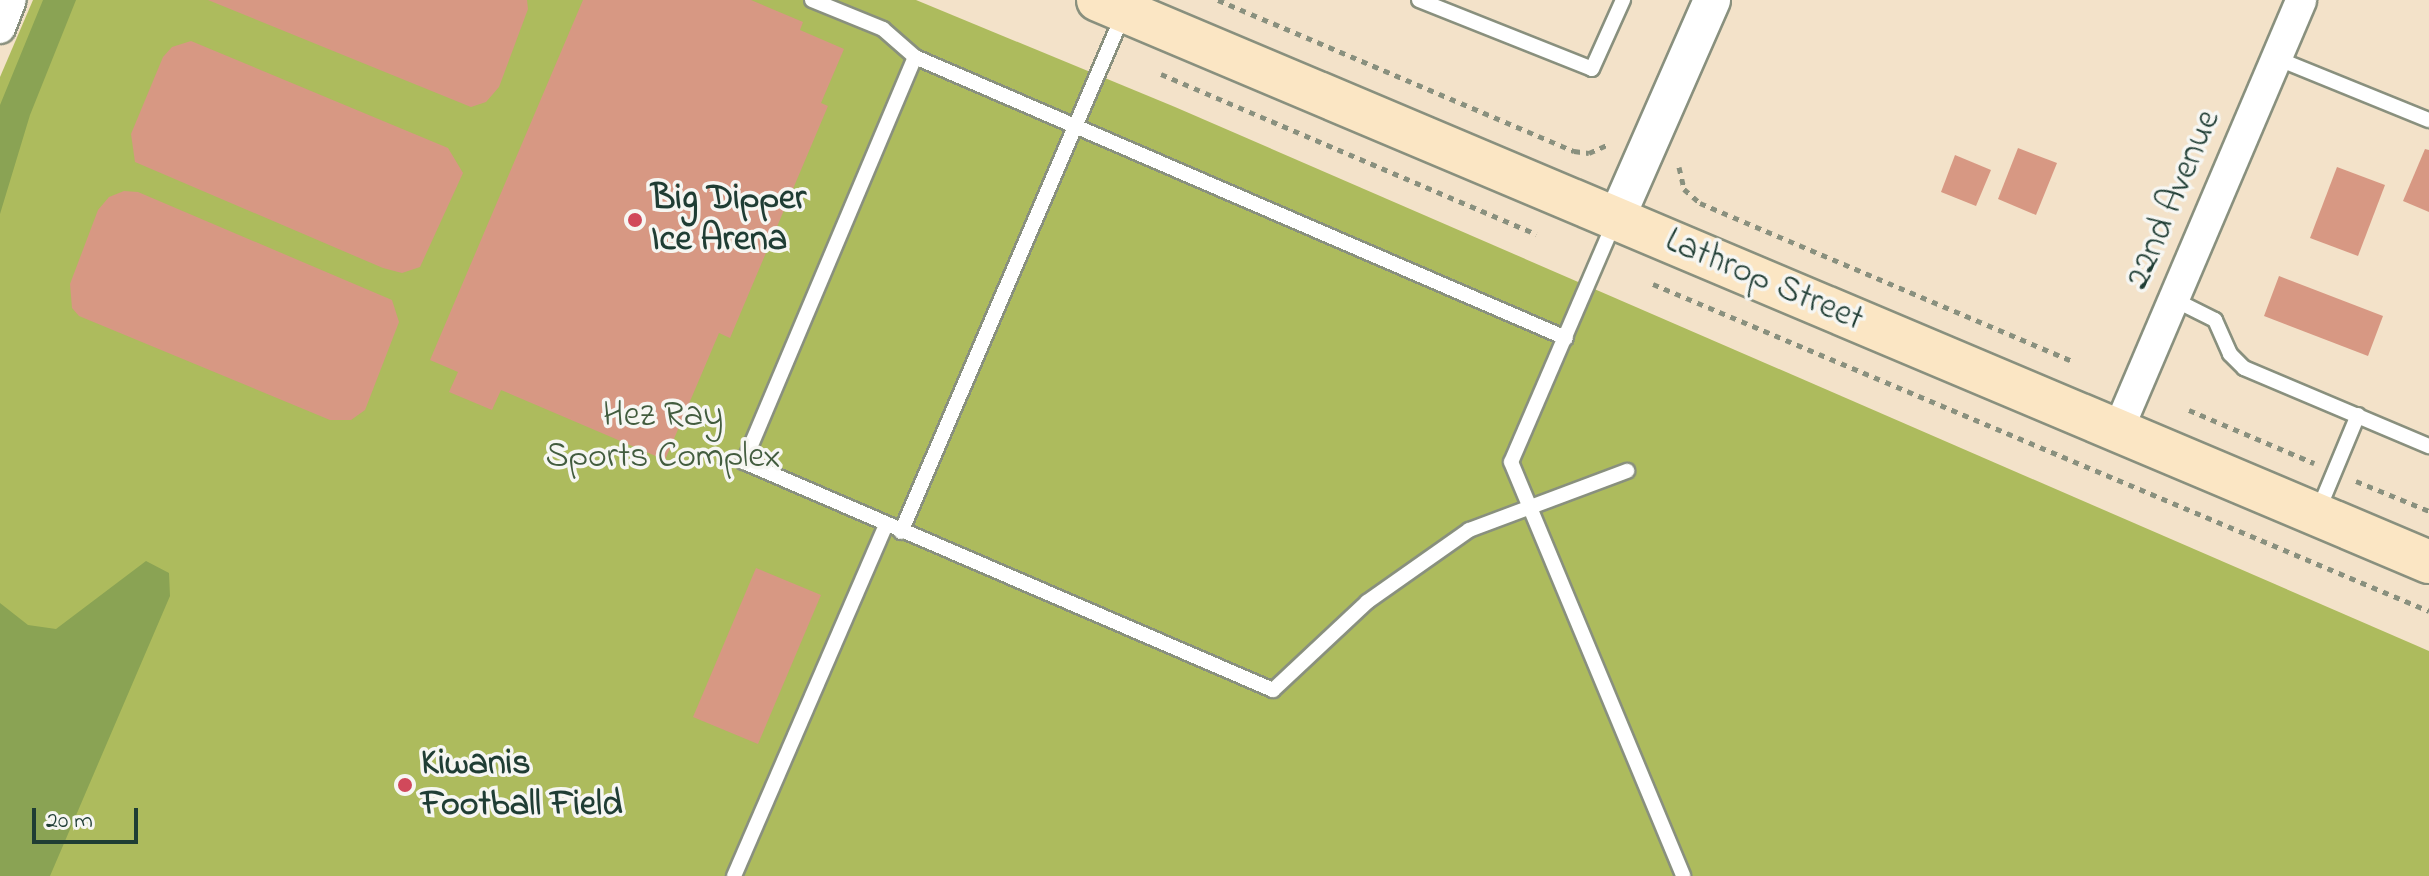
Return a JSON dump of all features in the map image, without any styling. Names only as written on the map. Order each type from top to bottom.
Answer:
[{"type":"main road","name":"Lathrop Street","points":[[1117,4],[1616,219],[2429,562]]},
{"type":"street","points":[[0,28],[11,0]]},
{"type":"street","points":[[1616,219],[1712,0]]},
{"type":"street","name":"22nd Avenue","points":[[2118,430],[2301,0]]},
{"type":"lane","points":[[812,0],[883,29],[915,57],[1566,338]]},
{"type":"lane","points":[[1419,0],[1592,69],[1623,0]]},
{"type":"lane","points":[[901,532],[1072,125],[1117,4]]},
{"type":"lane","points":[[915,57],[744,462],[1273,690],[1392,584],[1469,530],[1627,471]]},
{"type":"lane","points":[[2276,58],[2429,120]]},
{"type":"lane","points":[[1616,219],[1511,462],[1683,876]]},
{"type":"lane","points":[[2173,299],[2215,320],[2230,354],[2244,368],[2429,446]]},
{"type":"lane","points":[[2317,515],[2358,415]]},
{"type":"lane","points":[[734,876],[886,525]]},
{"type":"path","points":[[1218,0],[1589,155],[1608,145],[1616,133]]},
{"type":"path","points":[[1161,74],[1536,234]]},
{"type":"path","points":[[1682,155],[1680,179],[1683,192],[1700,203],[2074,362]]},
{"type":"path","points":[[1653,284],[2429,611]]},
{"type":"green space","name":"Hez Ray Sports Complex","points":[[33,0],[916,0],[1175,107],[2429,651],[2429,876],[0,876],[0,77]]},
{"type":"green space","points":[[43,0],[76,0],[30,115],[0,214],[0,105]]},
{"type":"green space","points":[[146,561],[169,573],[170,596],[50,876],[0,876],[0,603],[28,625],[56,629]]},
{"type":"building","points":[[208,0],[527,0],[528,9],[499,87],[486,102],[471,107]]},
{"type":"building","name":"Big Dipper Ice Arena","points":[[583,0],[751,0],[803,22],[800,30],[844,49],[821,103],[828,106],[730,338],[719,333],[665,460],[501,390],[492,410],[449,392],[458,372],[430,360]]},
{"type":"building","points":[[191,41],[448,148],[463,173],[420,267],[402,273],[383,268],[135,162],[131,134],[163,57],[172,47]]},
{"type":"building","points":[[2018,148],[2057,163],[2036,215],[1998,199]]},
{"type":"building","points":[[2425,149],[2429,150],[2429,212],[2403,201]]},
{"type":"building","points":[[1955,155],[1991,170],[1976,206],[1941,192]]},
{"type":"building","points":[[2337,167],[2385,185],[2358,256],[2310,238]]},
{"type":"building","points":[[124,191],[138,192],[392,300],[399,322],[365,410],[351,420],[330,420],[79,316],[72,308],[70,284],[98,210],[109,197]]},
{"type":"building","points":[[2279,276],[2383,316],[2368,356],[2264,316]]},
{"type":"building","points":[[756,568],[821,595],[758,744],[693,717]]},
{"type":"place","name":"Big Dipper Ice Arena","points":[[635,220]]},
{"type":"place","name":"Kiwanis Football Field","points":[[405,785]]}]
